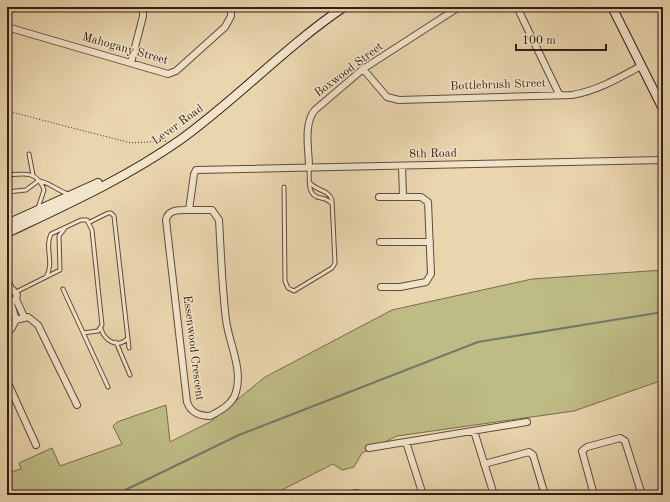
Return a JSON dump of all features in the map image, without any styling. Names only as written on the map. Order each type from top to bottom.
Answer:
[{"type":"main road","name":"Lever Road","points":[[7,224],[122,172],[175,140],[289,44],[338,7]]},
{"type":"main road","name":"Lever Road","points":[[7,233],[125,174],[168,148],[201,124],[309,32],[344,7]]},
{"type":"main road","points":[[612,7],[663,109]]},
{"type":"street","points":[[131,63],[143,16],[143,7]]},
{"type":"street","name":"Mahogany Street","points":[[7,27],[168,74],[174,72],[225,27],[232,16],[231,7]]},
{"type":"street","name":"Boxwood Street","points":[[309,167],[308,128],[312,114],[334,92],[363,69],[459,7]]},
{"type":"street","points":[[517,7],[559,94]]},
{"type":"street","name":"Bottlebrush Street","points":[[363,69],[387,97],[399,100],[559,94],[572,95],[589,92],[641,66]]},
{"type":"street","name":"8th Road","points":[[189,210],[194,172],[198,169],[663,160]]},
{"type":"street","points":[[402,166],[403,196]]},
{"type":"street","points":[[379,197],[403,196],[423,198],[428,202],[431,274],[428,281],[400,287],[381,287]]},
{"type":"street","name":"Essenwood Crescent","points":[[189,210],[212,210],[218,220],[226,321],[238,376],[236,393],[234,397],[227,406],[210,416],[190,410],[187,402],[166,220],[167,214],[170,212],[189,210]]},
{"type":"street","points":[[380,242],[430,242]]},
{"type":"street","points":[[7,279],[16,320]]},
{"type":"street","points":[[10,294],[24,317]]},
{"type":"street","points":[[7,331],[11,329],[16,320],[24,317],[30,317],[38,325],[77,405]]},
{"type":"street","points":[[7,381],[36,445]]},
{"type":"street","points":[[369,448],[527,422]]},
{"type":"street","points":[[474,431],[494,495]]},
{"type":"street","points":[[594,495],[582,451],[587,447],[620,438],[626,442],[642,495]]},
{"type":"street","points":[[406,442],[423,495]]},
{"type":"street","points":[[484,464],[529,452],[533,455],[545,495]]},
{"type":"street","points":[[348,495],[355,493],[361,495]]},
{"type":"lane","points":[[29,154],[34,175],[43,187],[44,193],[37,210]]},
{"type":"lane","name":"Boxwood Street","points":[[309,167],[310,191],[314,196],[329,200],[332,204]]},
{"type":"lane","points":[[7,175],[34,175]]},
{"type":"lane","points":[[7,192],[26,190],[38,181],[44,181],[60,191],[72,194]]},
{"type":"lane","points":[[284,187],[285,281],[286,286],[292,292],[334,265],[332,204],[330,195],[310,183]]},
{"type":"lane","points":[[46,276],[50,269],[49,238],[53,232],[81,220],[87,220],[90,222],[111,213],[114,216],[129,337],[129,348]]},
{"type":"lane","points":[[90,222],[102,322],[101,330],[108,341],[126,341],[129,337]]},
{"type":"lane","points":[[10,294],[60,270],[59,236],[67,227]]},
{"type":"lane","points":[[63,289],[108,387]]},
{"type":"lane","points":[[83,333],[101,330]]},
{"type":"lane","points":[[116,342],[130,375]]},
{"type":"path","points":[[7,111],[131,143],[175,140]]},
{"type":"shaded area","points":[[663,270],[663,380],[574,411],[397,436],[362,453],[354,467],[342,470],[333,464],[272,495],[7,495],[7,473],[21,469],[19,463],[52,448],[60,466],[122,444],[113,426],[117,422],[166,405],[170,442],[210,422],[265,377],[392,310],[532,279]]},
{"type":"waterway","points":[[115,495],[239,435],[478,342],[663,312]]}]
